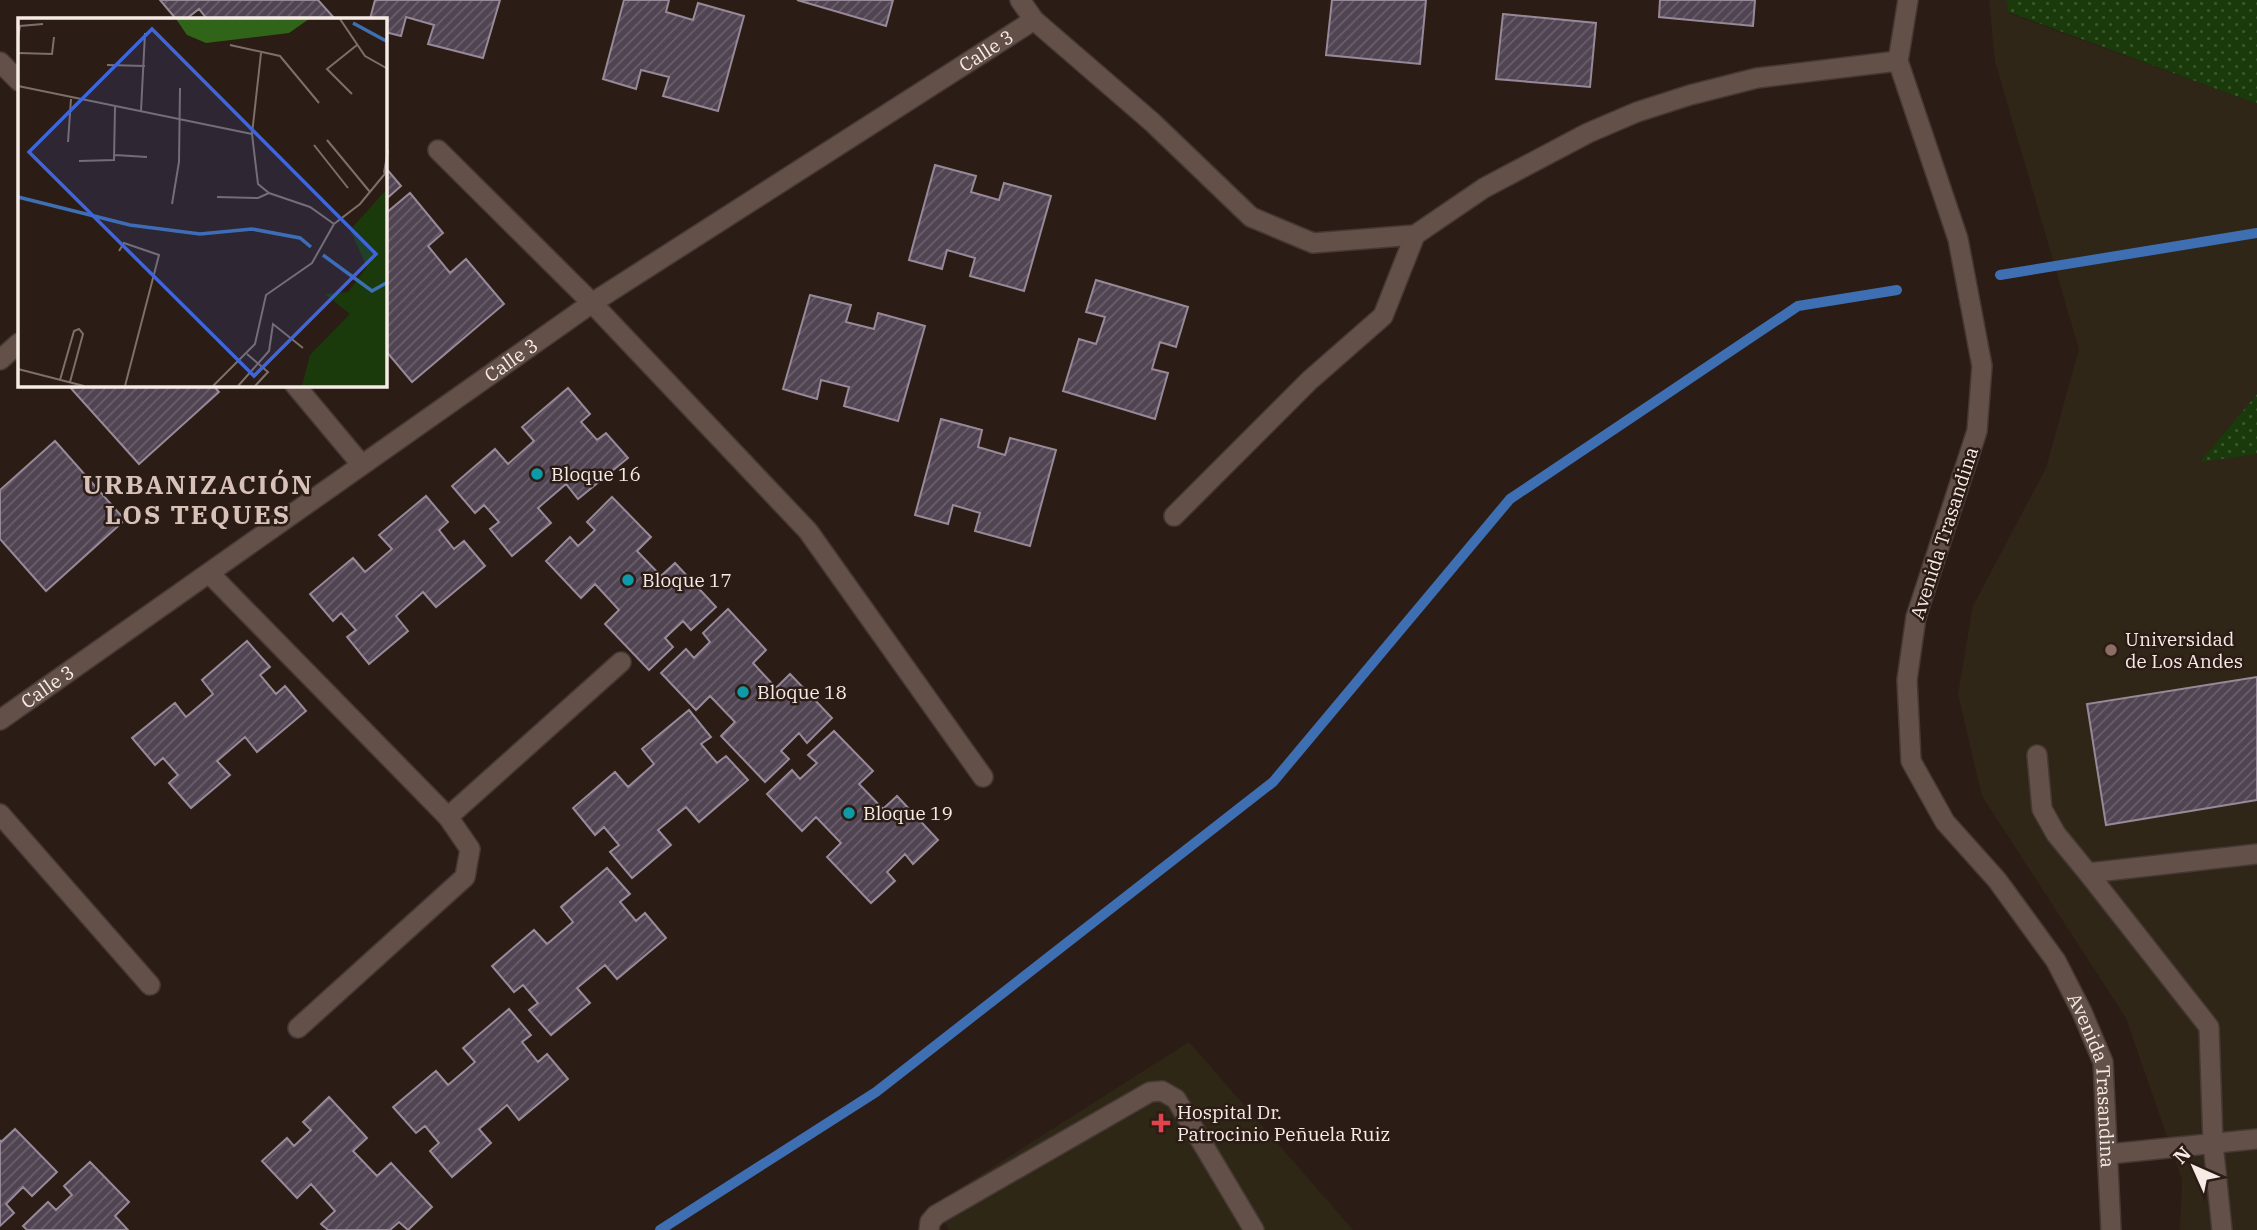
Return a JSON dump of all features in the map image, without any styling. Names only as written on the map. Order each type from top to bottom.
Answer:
[{"type":"street","points":[[1020,0],[1034,20],[1152,122],[1251,218],[1313,243],[1415,235],[1484,188],[1588,133],[1637,112],[1757,78],[1898,61]]},
{"type":"street","name":"Avenida Trasandina","points":[[1908,0],[1898,61],[1958,239],[1982,366],[1977,432],[1916,617],[1907,680],[1911,761],[1944,822],[1997,880],[2056,961],[2082,1012],[2103,1062],[2111,1230]]},
{"type":"street","name":"Calle 3","points":[[0,720],[592,303],[1034,20]]},
{"type":"street","points":[[0,62],[18,80]]},
{"type":"street","points":[[438,150],[592,303],[808,531],[983,777]]},
{"type":"street","points":[[1174,516],[1310,380],[1383,316],[1415,235]]},
{"type":"street","points":[[0,360],[18,344]]},
{"type":"street","points":[[297,387],[361,464]]},
{"type":"street","points":[[210,574],[448,817],[470,849],[465,877],[298,1028]]},
{"type":"street","points":[[448,817],[621,662]]},
{"type":"street","points":[[2037,755],[2042,809],[2056,834],[2209,1027],[2213,1143],[2222,1230]]},
{"type":"street","points":[[0,814],[150,985]]},
{"type":"street","points":[[2088,873],[2257,854]]},
{"type":"street","points":[[929,1230],[930,1222],[936,1215],[1150,1092],[1162,1091],[1175,1099],[1254,1230]]},
{"type":"street","points":[[2109,1154],[2257,1139]]},
{"type":"shaded area","name":"Universidad de Los Andes","points":[[1989,0],[2007,0],[2008,13],[2257,104],[2257,394],[2201,461],[2257,454],[2257,1230],[2180,1230],[2182,1179],[2126,1018],[1982,796],[1958,694],[1973,606],[2046,468],[2079,349],[1995,61]]},
{"type":"shaded area","name":"Hospital Dr. Patrocinio Peñuela Ruiz","points":[[1189,1042],[1353,1230],[949,1230],[935,1204]]},
{"type":"green space","points":[[2007,0],[2257,0],[2257,104],[2008,12]]},
{"type":"green space","points":[[2257,394],[2257,454],[2200,462]]},
{"type":"building","points":[[160,0],[318,0],[334,18],[206,18],[199,9],[187,18],[175,18]]},
{"type":"building","points":[[375,0],[500,0],[483,58],[428,44],[434,25],[406,17],[401,36],[387,32],[387,18],[370,18]]},
{"type":"building","points":[[624,0],[669,0],[666,12],[693,20],[698,3],[744,16],[718,111],[663,96],[669,77],[641,70],[636,89],[603,79]]},
{"type":"building","points":[[797,0],[893,0],[886,26]]},
{"type":"building","points":[[1332,0],[1426,0],[1420,64],[1326,55]]},
{"type":"building","points":[[1660,0],[1755,0],[1753,26],[1659,17]]},
{"type":"building","points":[[1503,14],[1596,23],[1590,87],[1496,79]]},
{"type":"building","points":[[935,165],[976,176],[971,192],[999,200],[1004,183],[1051,196],[1024,291],[970,276],[975,258],[947,250],[942,269],[909,260]]},
{"type":"building","points":[[387,169],[401,186],[387,198]]},
{"type":"building","points":[[410,193],[443,233],[428,246],[450,273],[466,259],[504,304],[412,382],[387,352],[387,212]]},
{"type":"building","points":[[1096,280],[1188,307],[1176,347],[1160,342],[1152,369],[1168,373],[1155,419],[1063,391],[1079,339],[1096,344],[1105,317],[1086,312]]},
{"type":"building","points":[[810,295],[851,305],[846,322],[874,329],[878,313],[925,326],[898,421],[844,406],[849,387],[821,380],[817,399],[783,389]]},
{"type":"building","points":[[70,387],[215,387],[219,392],[139,464]]},
{"type":"building","name":"Bloque 16","points":[[568,388],[590,414],[581,422],[597,440],[606,433],[628,458],[578,499],[566,484],[538,508],[551,523],[512,556],[490,529],[499,522],[484,505],[475,513],[452,486],[495,449],[508,464],[534,441],[522,427]]},
{"type":"building","points":[[941,419],[982,430],[978,447],[1005,455],[1010,438],[1056,450],[1030,546],[975,531],[980,513],[953,505],[948,524],[915,515]]},
{"type":"building","points":[[55,441],[125,520],[46,591],[0,539],[0,490]]},
{"type":"building","points":[[426,496],[448,522],[439,530],[454,549],[464,541],[485,566],[436,607],[423,592],[396,616],[408,631],[369,664],[347,637],[356,630],[341,613],[333,621],[310,594],[353,558],[365,572],[392,549],[379,535]]},
{"type":"building","name":"Bloque 17","points":[[612,497],[651,537],[637,551],[661,576],[675,563],[716,607],[691,630],[683,621],[665,638],[673,647],[649,670],[605,624],[619,610],[595,584],[581,598],[546,561],[570,537],[578,546],[595,530],[587,522]]},
{"type":"building","name":"Bloque 18","points":[[728,609],[766,650],[753,663],[776,688],[790,674],[832,718],[807,743],[799,733],[781,751],[789,759],[765,782],[721,736],[735,722],[710,696],[696,710],[661,673],[686,649],[694,658],[710,642],[703,633]]},
{"type":"building","points":[[247,641],[270,667],[260,675],[276,694],[285,686],[306,711],[257,752],[245,737],[217,761],[230,775],[191,808],[169,783],[178,775],[163,758],[155,765],[132,738],[175,703],[186,717],[213,694],[202,680]]},
{"type":"building","points":[[2257,677],[2257,800],[2106,825],[2087,704]]},
{"type":"building","points":[[689,710],[711,737],[701,744],[717,763],[726,756],[748,780],[699,822],[686,807],[658,830],[671,845],[632,878],[610,852],[619,845],[604,827],[595,835],[573,808],[615,772],[628,787],[654,764],[642,749]]},
{"type":"building","name":"Bloque 19","points":[[834,731],[873,771],[859,784],[883,809],[897,796],[938,840],[913,864],[905,854],[887,872],[895,881],[871,903],[827,857],[841,843],[816,817],[802,831],[767,794],[792,770],[800,779],[817,763],[808,755]]},
{"type":"building","points":[[607,868],[630,894],[620,902],[636,921],[645,913],[666,938],[617,979],[605,965],[577,988],[590,1003],[551,1035],[529,1010],[538,1003],[523,985],[514,992],[492,966],[534,930],[547,944],[573,922],[561,907]]},
{"type":"building","points":[[509,1009],[531,1035],[522,1042],[538,1062],[547,1054],[568,1079],[519,1120],[507,1105],[479,1129],[491,1143],[452,1177],[430,1151],[439,1143],[425,1126],[416,1133],[393,1107],[436,1071],[448,1085],[475,1062],[463,1048]]},
{"type":"building","points":[[329,1097],[367,1138],[353,1151],[377,1176],[391,1163],[432,1207],[408,1230],[399,1222],[390,1230],[328,1230],[321,1224],[335,1211],[311,1184],[297,1198],[262,1161],[287,1138],[294,1146],[311,1130],[303,1122]]},
{"type":"building","points":[[15,1129],[57,1172],[32,1196],[23,1187],[6,1204],[14,1213],[0,1226],[0,1140],[1,1142]]},
{"type":"building","points":[[90,1162],[129,1202],[115,1216],[128,1230],[27,1230],[23,1226],[48,1202],[56,1210],[72,1195],[64,1186]]},
{"type":"waterway","points":[[2000,275],[2257,233]]},
{"type":"waterway","points":[[660,1230],[876,1092],[1273,782],[1510,499],[1798,306],[1897,290]]},
{"type":"place","name":"Bloque 16","points":[[537,474]]},
{"type":"place","name":"Bloque 17","points":[[628,580]]},
{"type":"place","name":"Universidad de Los Andes","points":[[2111,650]]},
{"type":"place","name":"Bloque 18","points":[[743,692]]},
{"type":"place","name":"Bloque 19","points":[[849,813]]},
{"type":"place","name":"Hospital Dr. Patrocinio Peñuela Ruiz","points":[[1161,1123]]},
{"type":"district","name":"URBANIZACIÓN LOS TEQUES","points":[[198,500]]}]
